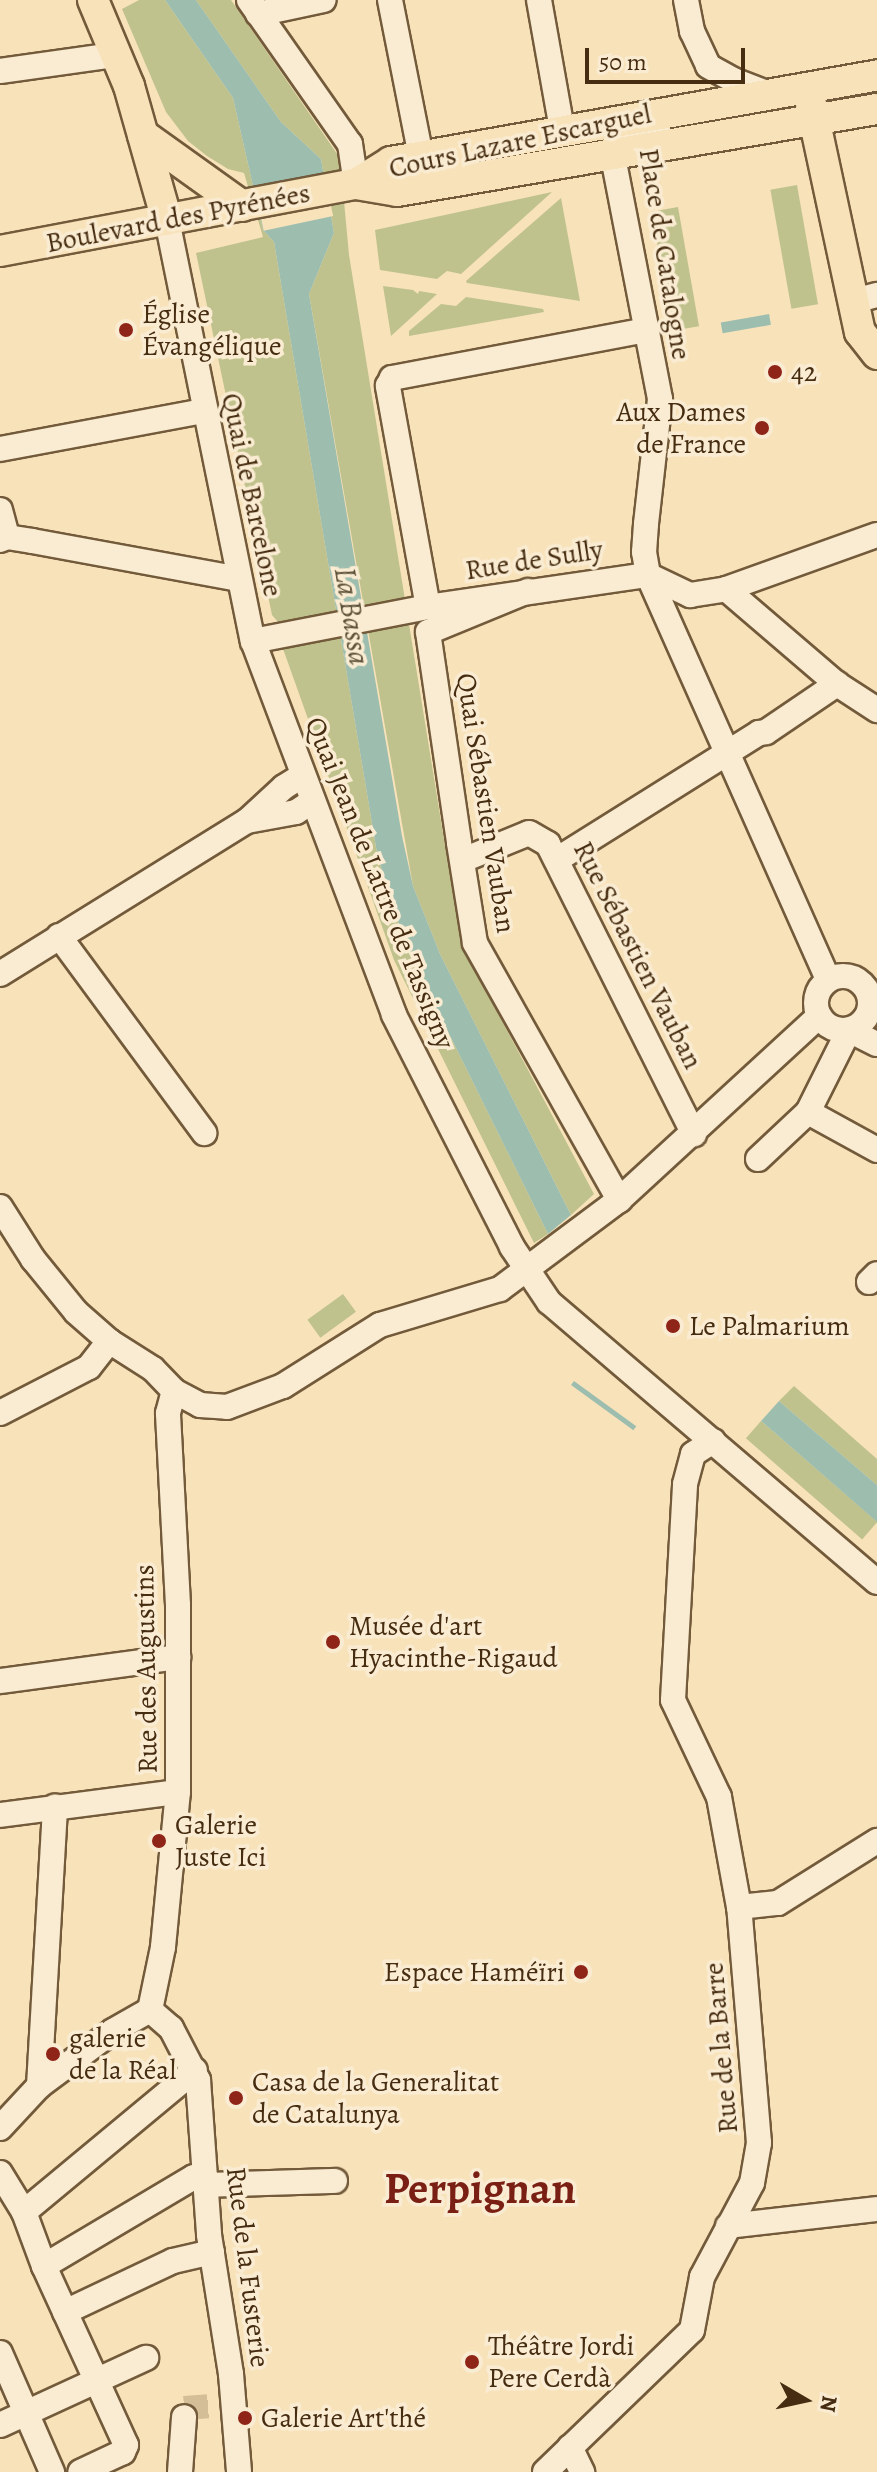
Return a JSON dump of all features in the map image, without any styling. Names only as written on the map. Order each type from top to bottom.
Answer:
[{"type":"main road","points":[[93,0],[129,86],[167,220]]},
{"type":"main road","name":"Cours Lazare Escarguel","points":[[346,186],[391,162],[877,75]]},
{"type":"main road","points":[[807,87],[865,298],[860,332],[877,354]]},
{"type":"main road","name":"Cours Lazare Escarguel","points":[[346,186],[397,191],[613,157],[877,109]]},
{"type":"main road","points":[[143,135],[243,206]]},
{"type":"main road","name":"Boulevard des Pyrénées","points":[[0,251],[346,186]]},
{"type":"street","points":[[324,0],[254,7],[350,144],[346,186]]},
{"type":"street","points":[[390,0],[421,156]]},
{"type":"street","points":[[539,0],[562,129]]},
{"type":"street","points":[[686,0],[692,31],[708,66],[767,93]]},
{"type":"street","points":[[0,71],[114,55]]},
{"type":"street","name":"Place de Catalogne","points":[[648,575],[644,552],[660,399],[613,157],[616,137],[755,109],[767,93]]},
{"type":"street","name":"Quai de Barcelone","points":[[167,220],[203,411],[253,641]]},
{"type":"street","points":[[419,608],[388,386],[392,378],[647,330]]},
{"type":"street","points":[[0,449],[203,411]]},
{"type":"street","points":[[0,510],[2,540],[239,579]]},
{"type":"street","points":[[648,575],[690,595],[726,589],[877,535]]},
{"type":"street","points":[[648,575],[828,980]]},
{"type":"street","name":"Rue de Sully","points":[[253,641],[419,608],[648,575]]},
{"type":"street","points":[[726,589],[837,684],[877,710]]},
{"type":"street","name":"Quai Sébastien Vauban","points":[[528,591],[428,632],[475,943],[619,1200]]},
{"type":"street","name":"Quai Jean de Lattre de Tassigny","points":[[253,641],[394,1015],[512,1247],[549,1302],[877,1582]]},
{"type":"street","points":[[558,859],[759,733],[766,732],[837,684]]},
{"type":"street","points":[[0,974],[247,821],[284,787],[303,775]]},
{"type":"street","points":[[247,821],[296,812],[313,801]]},
{"type":"street","name":"Rue Sébastien Vauban","points":[[463,860],[529,833],[548,844],[694,1134]]},
{"type":"street","points":[[59,936],[204,1133]]},
{"type":"street","points":[[758,1159],[808,1112],[849,1030],[864,1021],[874,990],[867,989],[854,977],[828,980],[817,996],[819,1016],[832,1028],[849,1030],[877,1044]]},
{"type":"street","points":[[0,1207],[33,1259],[76,1312],[109,1341],[153,1369],[174,1391],[200,1405],[227,1407],[283,1386],[380,1325],[500,1289],[619,1200],[819,1016]]},
{"type":"street","points":[[808,1112],[877,1150]]},
{"type":"street","points":[[0,1413],[89,1367],[109,1341]]},
{"type":"street","name":"Rue des Augustins","points":[[150,2010],[163,1947],[178,1792],[178,1657],[168,1413],[174,1391]]},
{"type":"street","name":"Rue de la Barre","points":[[570,2447],[692,2330],[702,2277],[752,2183],[759,2143],[739,1907],[719,1797],[673,1700],[685,1484],[693,1454],[713,1441]]},
{"type":"street","points":[[0,1681],[178,1657]]},
{"type":"street","points":[[0,1815],[178,1792]]},
{"type":"street","points":[[39,2086],[55,1806]]},
{"type":"street","points":[[739,1907],[778,1903],[877,1841]]},
{"type":"street","points":[[0,2128],[39,2086],[113,2031],[150,2010],[171,2028],[195,2070],[24,2212]]},
{"type":"street","name":"Rue de la Fusterie","points":[[195,2070],[212,2252],[239,2472]]},
{"type":"street","points":[[0,2173],[24,2212],[44,2266],[126,2445],[123,2452],[80,2472]]},
{"type":"street","points":[[44,2266],[194,2177],[205,2181],[335,2181]]},
{"type":"street","points":[[728,2226],[877,2209]]},
{"type":"street","points":[[65,2312],[173,2261],[212,2252]]},
{"type":"street","points":[[0,2353],[52,2472]]},
{"type":"street","points":[[0,2425],[146,2358]]},
{"type":"street","points":[[180,2472],[184,2417]]},
{"type":"street","points":[[545,2472],[570,2447],[582,2472]]},
{"type":"green space","points":[[139,0],[165,0],[233,98],[263,230],[274,242],[376,847],[388,895],[411,957],[548,1234],[534,1243],[394,960],[282,646],[278,622],[272,615],[196,253],[263,237],[244,173],[228,169],[207,156],[188,141],[166,112],[122,9]]},
{"type":"green space","points":[[196,0],[231,0],[340,158],[349,255],[461,944],[594,1194],[571,1215],[440,954],[413,886],[309,294],[334,233],[321,159],[281,122]]},
{"type":"green space","points":[[797,185],[818,304],[791,309],[770,190]]},
{"type":"green space","points":[[552,192],[461,274],[447,271],[437,279],[380,270],[375,230]]},
{"type":"green space","points":[[561,198],[580,301],[467,283],[466,281]]},
{"type":"green space","points":[[678,207],[699,326],[672,331],[651,212]]},
{"type":"green space","points":[[383,286],[413,290],[418,294],[419,291],[437,294],[391,336]]},
{"type":"green space","points":[[466,297],[543,309],[544,312],[409,336],[409,331],[441,304],[456,306]]},
{"type":"green space","points":[[343,1294],[356,1312],[320,1338],[307,1320]]},
{"type":"green space","points":[[794,1386],[877,1459],[877,1485],[779,1401]]},
{"type":"green space","points":[[761,1421],[877,1522],[862,1539],[746,1438]]},
{"type":"water","name":"La Bassa","points":[[165,0],[196,0],[281,122],[321,159],[334,233],[309,294],[402,836],[413,886],[440,954],[571,1215],[548,1234],[411,957],[388,895],[376,847],[274,242],[263,230],[233,98]]},
{"type":"water","points":[[769,314],[771,325],[723,333],[721,323]]},
{"type":"water","points":[[574,1381],[636,1426],[633,1430],[571,1385]]},
{"type":"water","points":[[779,1401],[877,1485],[877,1522],[761,1421]]},
{"type":"pier","points":[[324,173],[333,216],[264,231],[255,188]]},
{"type":"tunnel","points":[[184,2417],[184,2408],[223,2405]]},
{"type":"place","name":"Église Évangélique","points":[[126,330]]},
{"type":"place","name":"42","points":[[775,372]]},
{"type":"place","name":"Aux Dames de France","points":[[762,428]]},
{"type":"place","name":"Le Palmarium","points":[[673,1326]]},
{"type":"place","name":"Musée d'art Hyacinthe-Rigaud","points":[[333,1642]]},
{"type":"place","name":"Galerie Juste Ici","points":[[159,1841]]},
{"type":"place","name":"Espace Haméïri","points":[[581,1972]]},
{"type":"place","name":"galerie de la Réal","points":[[53,2054]]},
{"type":"place","name":"Casa de la Generalitat de Catalunya","points":[[236,2098]]},
{"type":"place","name":"Théâtre Jordi Pere Cerdà","points":[[472,2362]]},
{"type":"place","name":"Galerie Art'thé","points":[[245,2418]]},
{"type":"district","name":"Perpignan","points":[[480,2188]]}]
